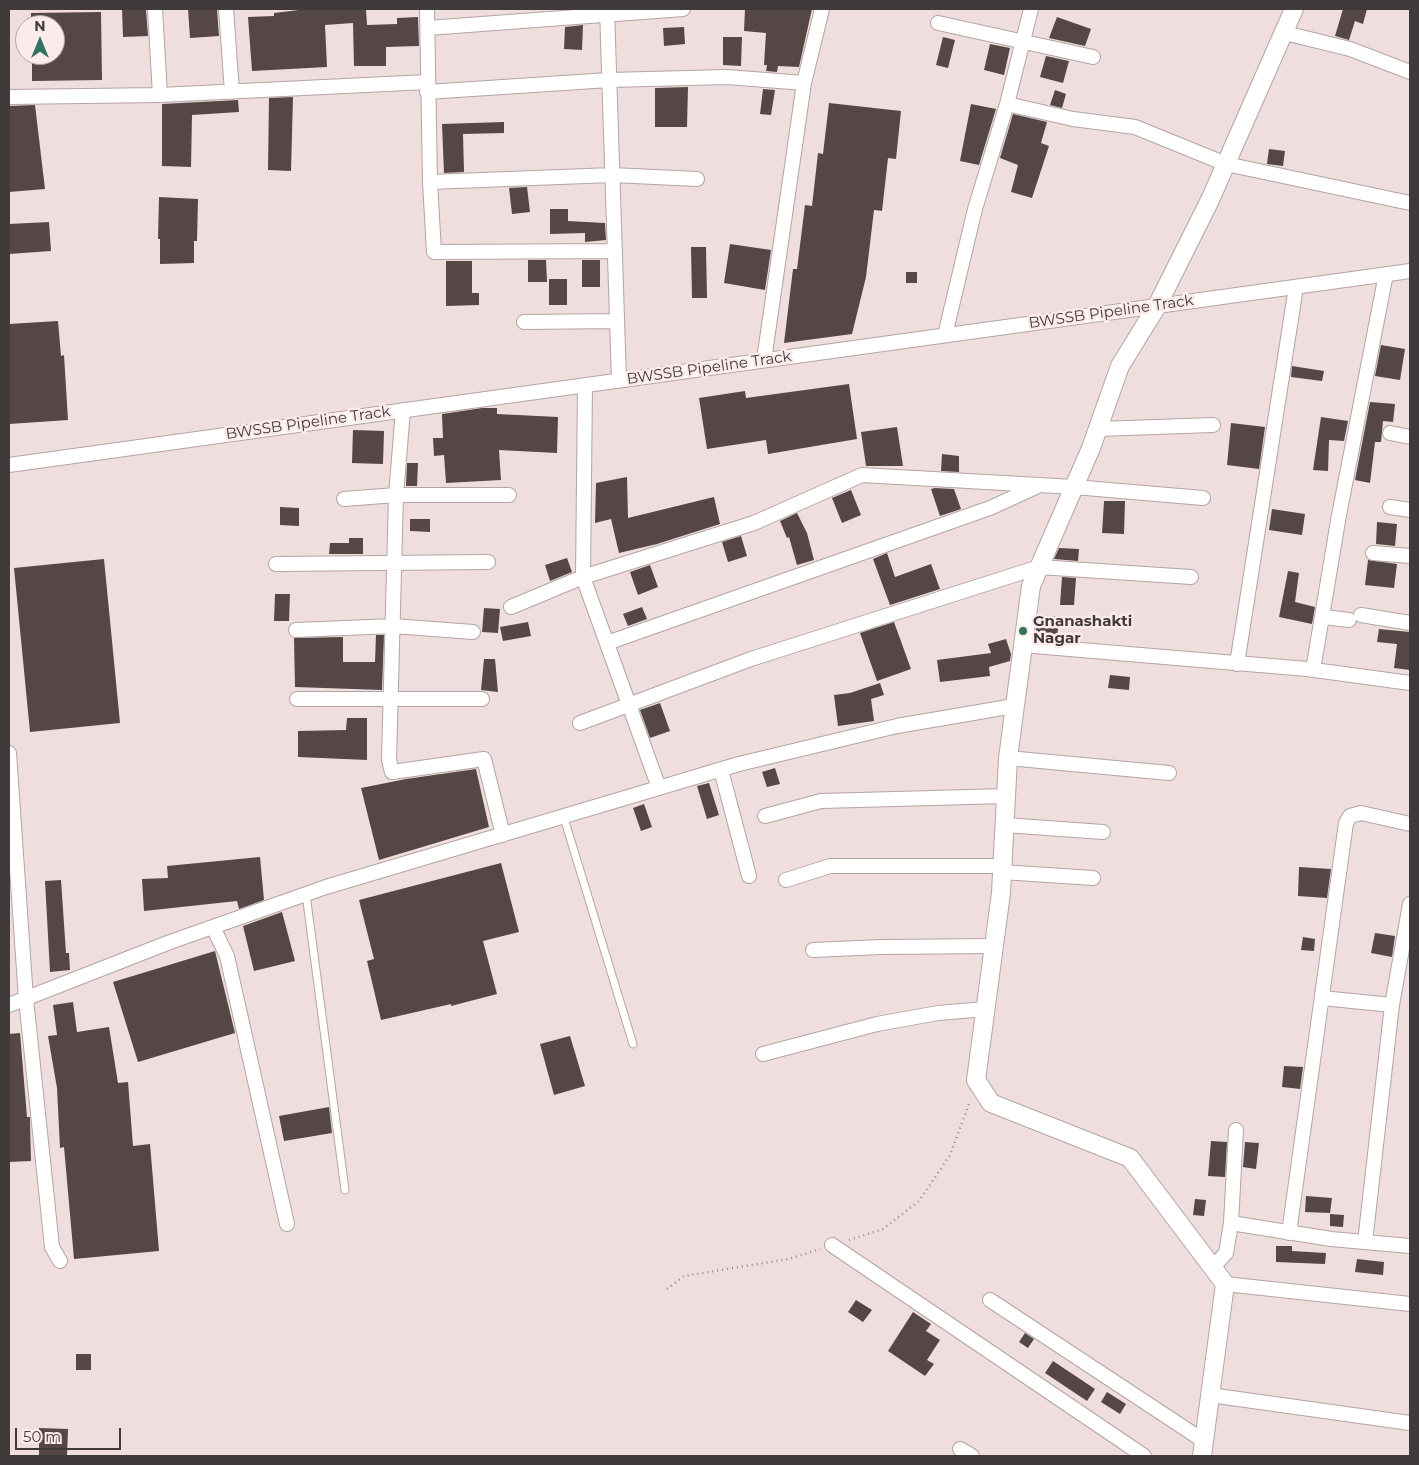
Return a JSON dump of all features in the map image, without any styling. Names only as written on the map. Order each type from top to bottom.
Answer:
[{"type":"street","points":[[155,9],[160,95]]},
{"type":"street","points":[[226,9],[232,92]]},
{"type":"street","points":[[427,9],[427,87],[434,252],[615,251]]},
{"type":"street","points":[[428,28],[607,11],[683,9]]},
{"type":"street","points":[[764,360],[804,83],[822,9]]},
{"type":"street","points":[[945,335],[975,208],[1006,104],[1030,9]]},
{"type":"street","points":[[990,1300],[1203,1449],[1225,1284],[1214,1266],[1130,1158],[991,1104],[976,1080],[994,946],[1002,869],[1008,758],[1030,586],[1098,429],[1120,366],[1157,306],[1226,164],[1294,9]]},
{"type":"street","points":[[607,11],[619,380]]},
{"type":"street","points":[[938,23],[1093,57]]},
{"type":"street","points":[[1285,33],[1350,49],[1410,72]]},
{"type":"street","points":[[9,97],[160,95],[727,77],[804,83]]},
{"type":"street","points":[[1006,104],[1074,120],[1135,127],[1226,164],[1410,203]]},
{"type":"street","points":[[430,182],[612,175],[697,179]]},
{"type":"street","name":"BWSSB Pipeline Track","points":[[9,465],[1410,271]]},
{"type":"street","points":[[1313,670],[1324,617],[1339,515],[1386,274]]},
{"type":"street","points":[[1238,664],[1296,287]]},
{"type":"street","points":[[524,322],[617,321]]},
{"type":"street","points":[[585,385],[583,577],[659,788]]},
{"type":"street","points":[[404,410],[396,495],[389,760],[392,772],[484,759],[503,836]]},
{"type":"street","points":[[1098,429],[1213,425]]},
{"type":"street","points":[[1390,433],[1410,437]]},
{"type":"street","points":[[511,607],[583,577],[754,523],[862,475],[1074,487],[1203,498]]},
{"type":"street","points":[[607,643],[990,508],[1039,486]]},
{"type":"street","points":[[344,499],[396,495],[509,495]]},
{"type":"street","points":[[1390,507],[1410,510]]},
{"type":"street","points":[[1373,553],[1410,556]]},
{"type":"street","points":[[276,564],[488,562]]},
{"type":"street","points":[[580,723],[751,659],[1039,567],[1191,577]]},
{"type":"street","points":[[1324,617],[1410,623]]},
{"type":"street","points":[[296,630],[393,626],[473,632]]},
{"type":"street","points":[[1022,645],[1313,670],[1410,683]]},
{"type":"street","points":[[297,699],[482,699]]},
{"type":"street","points":[[9,1005],[213,927],[306,894],[659,788],[721,770],[897,726],[1014,706]]},
{"type":"street","points":[[9,753],[26,999],[52,1247],[60,1261]]},
{"type":"street","points":[[1008,758],[1169,773]]},
{"type":"street","points":[[721,770],[750,876]]},
{"type":"street","points":[[765,816],[821,801],[1006,796]]},
{"type":"street","points":[[1288,1232],[1346,823],[1350,816],[1362,813],[1410,824]]},
{"type":"street","points":[[1005,825],[1103,832]]},
{"type":"street","points":[[786,880],[830,866],[1002,869],[1093,878]]},
{"type":"street","points":[[1365,1242],[1392,1005],[1410,904]]},
{"type":"street","points":[[213,927],[226,956],[287,1224]]},
{"type":"street","points":[[813,950],[994,946]]},
{"type":"street","points":[[1322,998],[1392,1005]]},
{"type":"street","points":[[763,1054],[877,1024],[938,1012],[986,1009]]},
{"type":"street","points":[[1214,1266],[1226,1252],[1232,1223],[1236,1130]]},
{"type":"street","points":[[1232,1223],[1365,1242],[1410,1246]]},
{"type":"street","points":[[832,1245],[1144,1456]]},
{"type":"street","points":[[1225,1284],[1410,1304]]},
{"type":"street","points":[[1210,1394],[1410,1423]]},
{"type":"lane","points":[[564,818],[633,1044]]},
{"type":"lane","points":[[306,894],[345,1190]]},
{"type":"path","points":[[667,1289],[684,1276],[789,1259],[883,1229],[919,1201],[950,1155],[976,1080]]},
{"type":"building","points":[[122,9],[146,9],[148,36],[123,37]]},
{"type":"building","points":[[188,9],[217,9],[219,36],[190,38]]},
{"type":"building","points":[[307,9],[366,9],[367,25],[397,24],[397,18],[418,17],[419,46],[386,47],[386,66],[354,66],[353,23],[325,25],[327,67],[252,71],[248,17],[274,16],[274,13]]},
{"type":"building","points":[[745,9],[812,9],[799,67],[778,66],[777,72],[766,71],[767,65],[764,65],[766,33],[744,31]]},
{"type":"building","points":[[1343,9],[1367,9],[1363,24],[1355,21],[1349,40],[1335,36]]},
{"type":"building","points":[[101,12],[102,80],[32,81],[32,65],[65,65],[65,15],[31,15],[31,13]]},
{"type":"building","points":[[1057,17],[1091,29],[1085,46],[1049,38]]},
{"type":"building","points":[[583,25],[582,50],[564,49],[565,27]]},
{"type":"building","points":[[684,27],[685,44],[664,46],[663,28]]},
{"type":"building","points":[[723,37],[742,37],[741,66],[723,65]]},
{"type":"building","points":[[943,37],[955,40],[948,68],[936,65]]},
{"type":"building","points":[[990,44],[1010,48],[1004,75],[984,70]]},
{"type":"building","points":[[1046,56],[1069,61],[1063,83],[1040,77]]},
{"type":"building","points":[[688,87],[687,127],[655,127],[655,88]]},
{"type":"building","points":[[763,89],[775,90],[771,115],[760,114]]},
{"type":"building","points":[[1055,90],[1066,94],[1062,108],[1050,105]]},
{"type":"building","points":[[293,97],[291,171],[268,170],[269,98]]},
{"type":"building","points":[[238,100],[239,112],[192,115],[191,167],[162,166],[162,104]]},
{"type":"building","points":[[829,103],[901,111],[896,159],[888,158],[882,211],[874,210],[866,277],[852,334],[784,343],[793,269],[797,269],[805,205],[812,206],[818,153],[823,154]]},
{"type":"building","points":[[971,104],[996,109],[979,165],[960,161]]},
{"type":"building","points":[[35,105],[45,189],[9,192],[9,106]]},
{"type":"building","points":[[1013,114],[1047,122],[1041,143],[1049,146],[1032,198],[1011,192],[1018,165],[1000,158]]},
{"type":"building","points":[[504,122],[504,133],[463,134],[464,172],[444,173],[442,124]]},
{"type":"building","points":[[1269,149],[1285,151],[1283,166],[1267,164]]},
{"type":"building","points":[[527,187],[530,212],[512,214],[509,188]]},
{"type":"building","points":[[159,197],[198,199],[197,241],[194,241],[194,263],[160,264],[160,239],[158,239]]},
{"type":"building","points":[[550,209],[568,209],[568,221],[605,223],[606,240],[585,242],[585,233],[550,234]]},
{"type":"building","points":[[49,222],[51,251],[9,254],[9,224]]},
{"type":"building","points":[[730,244],[771,250],[765,290],[724,283]]},
{"type":"building","points":[[691,247],[706,247],[707,298],[692,298]]},
{"type":"building","points":[[528,260],[546,260],[547,282],[528,282]]},
{"type":"building","points":[[582,260],[600,260],[600,287],[582,287]]},
{"type":"building","points":[[446,261],[472,261],[472,293],[479,293],[479,305],[446,306]]},
{"type":"building","points":[[906,272],[917,272],[917,283],[906,283]]},
{"type":"building","points":[[549,279],[567,279],[567,305],[549,305]]},
{"type":"building","points":[[58,321],[61,356],[64,355],[68,420],[9,424],[9,324]]},
{"type":"building","points":[[1381,345],[1405,349],[1400,380],[1375,376]]},
{"type":"building","points":[[1292,366],[1324,371],[1322,381],[1291,377]]},
{"type":"building","points":[[849,384],[857,439],[768,454],[766,440],[707,449],[699,398],[745,391],[746,398]]},
{"type":"building","points":[[1370,402],[1395,404],[1393,422],[1383,421],[1381,442],[1375,442],[1370,483],[1355,480]]},
{"type":"building","points":[[482,408],[497,408],[497,414],[558,417],[557,453],[499,450],[501,480],[446,483],[444,455],[434,456],[433,438],[443,438],[442,414]]},
{"type":"building","points":[[1321,417],[1348,421],[1344,441],[1329,440],[1328,471],[1313,470]]},
{"type":"building","points":[[1231,423],[1265,427],[1259,469],[1227,465]]},
{"type":"building","points":[[897,427],[903,466],[866,466],[861,432]]},
{"type":"building","points":[[353,430],[384,431],[383,464],[352,463]]},
{"type":"building","points":[[942,454],[959,456],[959,472],[941,471]]},
{"type":"building","points":[[407,463],[418,463],[417,486],[406,486]]},
{"type":"building","points":[[627,477],[628,518],[714,497],[720,524],[657,544],[619,553],[611,519],[595,523],[596,483]]},
{"type":"building","points":[[931,489],[954,489],[961,509],[940,516]]},
{"type":"building","points":[[851,490],[861,515],[842,523],[832,498]]},
{"type":"building","points":[[1104,501],[1125,501],[1124,534],[1102,533]]},
{"type":"building","points":[[280,507],[299,508],[299,526],[280,525]]},
{"type":"building","points":[[1272,509],[1305,514],[1302,535],[1269,530]]},
{"type":"building","points":[[797,513],[807,533],[814,560],[797,565],[789,537],[787,538],[780,521]]},
{"type":"building","points":[[410,519],[430,519],[430,532],[410,531]]},
{"type":"building","points":[[1377,522],[1397,524],[1395,546],[1376,544]]},
{"type":"building","points":[[741,536],[747,556],[728,562],[722,542]]},
{"type":"building","points":[[349,538],[363,538],[363,554],[329,554],[330,543],[349,543]]},
{"type":"building","points":[[1059,548],[1079,549],[1078,561],[1054,559]]},
{"type":"building","points":[[887,553],[895,577],[931,564],[940,589],[890,605],[873,559]]},
{"type":"building","points":[[567,558],[572,572],[550,581],[545,565]]},
{"type":"building","points":[[104,559],[120,723],[30,732],[14,568]]},
{"type":"building","points":[[1368,560],[1397,564],[1394,588],[1365,585]]},
{"type":"building","points":[[650,565],[658,587],[638,595],[630,572]]},
{"type":"building","points":[[1288,571],[1299,573],[1295,602],[1315,607],[1312,624],[1279,617]]},
{"type":"building","points":[[1062,577],[1076,578],[1074,605],[1060,605]]},
{"type":"building","points":[[275,594],[290,594],[289,621],[274,621]]},
{"type":"building","points":[[642,607],[647,619],[628,626],[623,614]]},
{"type":"building","points":[[484,608],[500,609],[498,633],[482,632]]},
{"type":"building","points":[[1038,615],[1059,617],[1057,639],[1035,637]]},
{"type":"building","points":[[528,622],[531,636],[503,641],[500,627]]},
{"type":"building","points":[[894,622],[911,669],[877,681],[860,633]]},
{"type":"building","points":[[1379,629],[1410,632],[1410,670],[1394,668],[1397,644],[1377,642]]},
{"type":"building","points":[[376,635],[384,635],[382,690],[295,687],[294,638],[343,637],[343,662],[375,662]]},
{"type":"building","points":[[1006,639],[1011,654],[1010,661],[989,667],[990,676],[940,682],[937,660],[991,653],[988,644]]},
{"type":"building","points":[[484,659],[495,659],[498,692],[481,690]]},
{"type":"building","points":[[1110,675],[1130,677],[1129,690],[1108,688]]},
{"type":"building","points":[[880,683],[884,695],[871,699],[874,721],[838,726],[834,695],[850,693]]},
{"type":"building","points":[[660,703],[670,731],[650,738],[640,710]]},
{"type":"building","points":[[347,718],[367,718],[367,760],[298,757],[298,731],[346,730]]},
{"type":"building","points":[[775,768],[780,784],[767,787],[762,772]]},
{"type":"building","points":[[476,769],[489,827],[379,860],[361,788],[406,779]]},
{"type":"building","points":[[709,783],[719,815],[707,819],[697,786]]},
{"type":"building","points":[[644,804],[652,827],[641,831],[633,808]]},
{"type":"building","points":[[260,857],[264,900],[239,909],[237,901],[144,911],[142,879],[168,878],[167,866]]},
{"type":"building","points":[[501,863],[519,932],[483,941],[497,994],[451,1006],[451,1004],[381,1020],[367,961],[374,959],[359,900]]},
{"type":"building","points":[[1299,867],[1331,869],[1327,898],[1298,896]]},
{"type":"building","points":[[61,880],[66,953],[69,953],[70,970],[50,972],[45,881]]},
{"type":"building","points":[[282,912],[295,961],[254,971],[243,926]]},
{"type":"building","points":[[1375,933],[1395,936],[1392,957],[1371,953]]},
{"type":"building","points":[[1303,937],[1315,939],[1314,951],[1301,950]]},
{"type":"building","points":[[215,951],[235,1033],[138,1062],[113,982]]},
{"type":"building","points":[[73,1002],[77,1032],[109,1027],[118,1083],[128,1082],[133,1146],[150,1144],[159,1251],[74,1259],[64,1147],[60,1148],[57,1088],[48,1036],[57,1035],[53,1005]]},
{"type":"building","points":[[20,1033],[27,1117],[30,1117],[31,1161],[9,1162],[9,1034]]},
{"type":"building","points":[[570,1036],[585,1086],[554,1095],[540,1044]]},
{"type":"building","points":[[1284,1066],[1303,1067],[1300,1089],[1282,1087]]},
{"type":"building","points":[[329,1107],[332,1133],[284,1141],[279,1116]]},
{"type":"building","points":[[1211,1141],[1227,1142],[1225,1177],[1208,1176]]},
{"type":"building","points":[[1245,1142],[1259,1143],[1256,1169],[1243,1167]]},
{"type":"building","points":[[1306,1196],[1332,1198],[1330,1213],[1305,1212]]},
{"type":"building","points":[[1195,1199],[1206,1200],[1204,1216],[1193,1215]]},
{"type":"building","points":[[1330,1214],[1344,1215],[1343,1227],[1330,1226]]},
{"type":"building","points":[[1276,1246],[1292,1246],[1292,1251],[1326,1253],[1325,1264],[1276,1262]]},
{"type":"building","points":[[1357,1259],[1384,1262],[1383,1275],[1355,1272]]},
{"type":"building","points":[[856,1300],[872,1310],[863,1322],[848,1312]]},
{"type":"building","points":[[913,1312],[931,1324],[926,1331],[940,1340],[927,1360],[934,1364],[925,1376],[888,1351]]},
{"type":"building","points":[[1025,1333],[1034,1339],[1028,1348],[1019,1342]]},
{"type":"building","points":[[76,1354],[91,1354],[91,1370],[76,1370]]},
{"type":"building","points":[[1053,1361],[1095,1389],[1087,1401],[1045,1373]]},
{"type":"building","points":[[1107,1392],[1126,1404],[1120,1414],[1101,1402]]},
{"type":"building","points":[[39,1428],[68,1429],[67,1456],[39,1456]]},
{"type":"place","name":"Gnanashakti Nagar","points":[[1023,631]]}]
